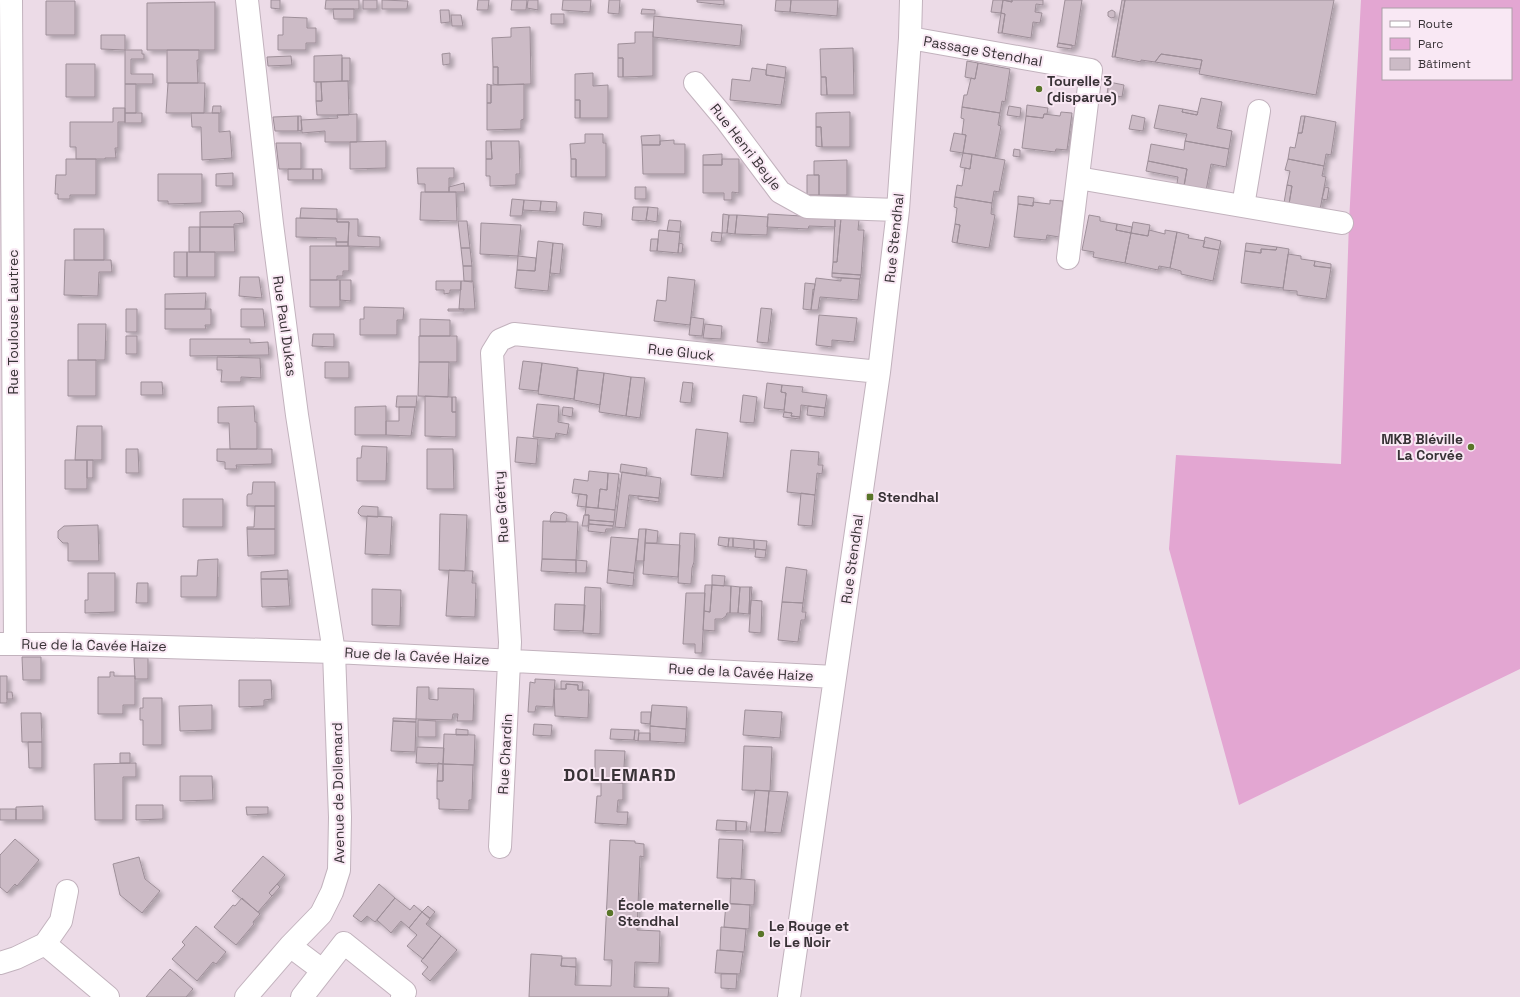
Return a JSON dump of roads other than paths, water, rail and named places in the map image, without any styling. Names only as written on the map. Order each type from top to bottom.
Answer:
[{"type":"street","name":"Rue Toulouse Lautrec","points":[[8,644],[7,531],[10,0]]},
{"type":"street","name":"Rue Paul Dukas","points":[[247,0],[270,211],[297,415],[334,652]]},
{"type":"street","name":"Rue Stendhal","points":[[789,997],[879,372],[898,210],[910,38],[911,0]]},
{"type":"street","name":"Passage Stendhal","points":[[910,38],[1092,70],[1068,258]]},
{"type":"street","name":"Rue Henri Beyle","points":[[696,83],[780,192],[808,207],[898,210]]},
{"type":"street","points":[[1243,206],[1259,111]]},
{"type":"street","points":[[1078,178],[1342,223]]},
{"type":"street","name":"Rue Gluck","points":[[492,353],[500,340],[514,334],[879,372]]},
{"type":"street","name":"Rue Grétry","points":[[492,353],[509,634],[509,661]]},
{"type":"street","name":"Rue de la Cavée Haize","points":[[8,644],[334,652],[834,677]]},
{"type":"street","name":"Avenue de Dollemard","points":[[246,997],[290,946],[321,914],[332,892],[339,870],[340,817],[334,652]]},
{"type":"street","name":"Rue Chardin","points":[[500,847],[509,661]]},
{"type":"street","points":[[0,963],[16,958],[46,944],[61,921],[66,891]]},
{"type":"street","points":[[302,997],[344,943],[406,992],[402,997]]},
{"type":"street","points":[[46,944],[108,997]]},
{"type":"street","points":[[290,946],[322,970]]},
{"type":"place","name":"Tourelle 3 (disparue)","points":[[1039,89]]},
{"type":"place","name":"MKB Bléville La Corvée","points":[[1471,447]]},
{"type":"place","name":"Stendhal","points":[[870,497]]},
{"type":"place","name":"École maternelle Stendhal","points":[[610,913]]},
{"type":"place","name":"Le Rouge et le Le Noir","points":[[761,934]]},
{"type":"district","name":"DOLLEMARD","points":[[620,775]]}]
